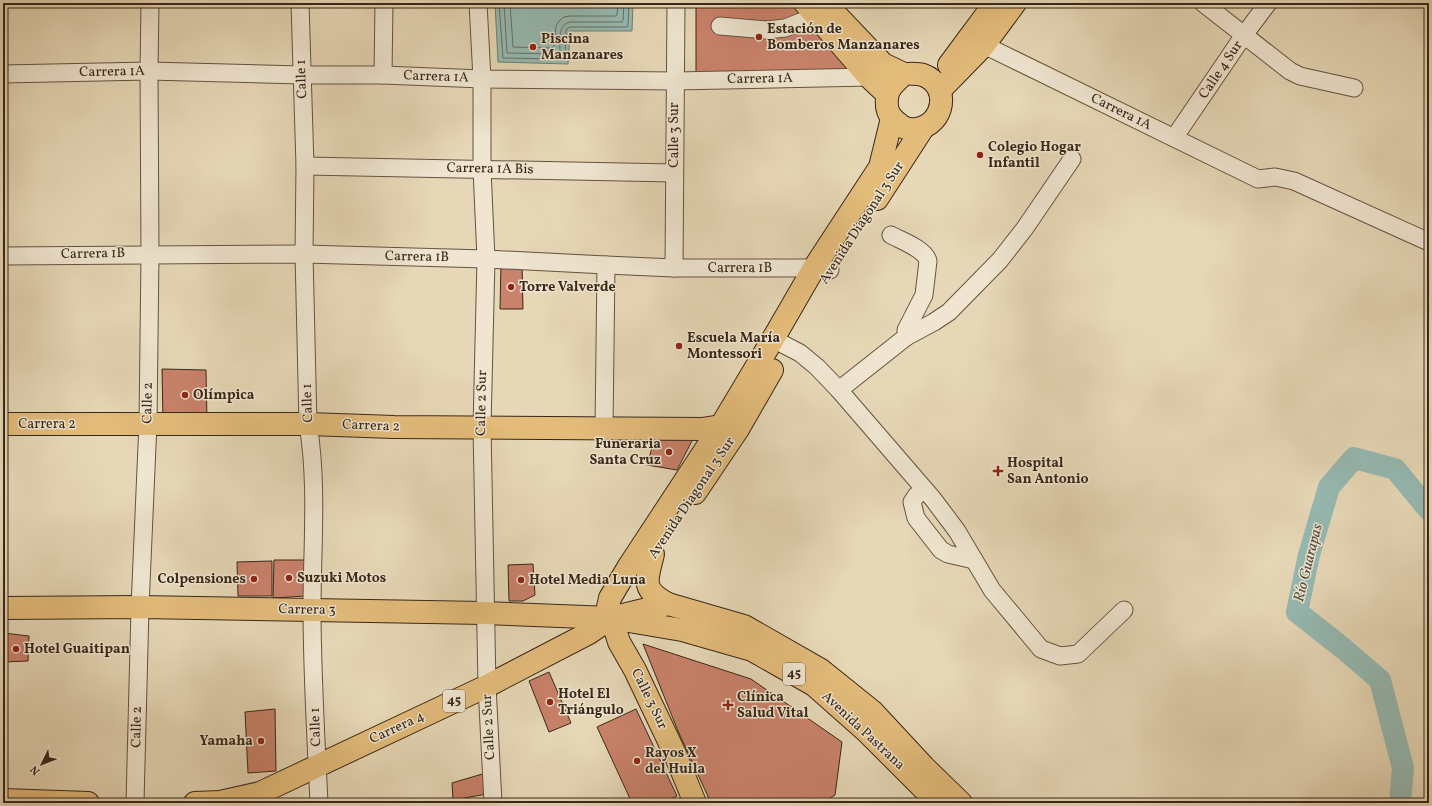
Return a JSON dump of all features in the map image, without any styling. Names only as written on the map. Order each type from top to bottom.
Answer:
[{"type":"main road","points":[[822,7],[882,64],[913,74],[932,80],[940,90],[942,105],[936,119],[923,128],[912,129],[901,126],[892,118],[887,108],[887,94],[891,85],[913,74],[940,72],[948,66],[995,3]]},
{"type":"main road","points":[[940,90],[984,45],[1015,3]]},
{"type":"main road","points":[[822,7],[869,77],[887,94]]},
{"type":"main road","name":"Avenida Diagonal 3 Sur","points":[[611,618],[653,554],[730,428],[880,167],[892,118]]},
{"type":"main road","name":"Avenida Diagonal 3 Sur","points":[[822,269],[923,128]]},
{"type":"main road","name":"Carrera 2","points":[[3,424],[148,423],[604,429],[730,428]]},
{"type":"main road","name":"Avenida Diagonal 3 Sur","points":[[611,618],[608,607],[610,598],[629,566],[730,428]]},
{"type":"main road","points":[[653,554],[647,579],[648,588],[668,604]]},
{"type":"main road","name":"Avenida Pastrana","points":[[611,618],[668,604],[744,626],[821,670],[872,711],[924,767],[961,803]]},
{"type":"main road","name":"Carrera 3","points":[[3,608],[140,607],[485,613],[611,618]]},
{"type":"main road","name":"Avenida Pastrana","points":[[611,618],[682,630],[752,650],[814,685],[866,731],[938,803]]},
{"type":"main road","name":"Carrera 4","points":[[196,803],[220,803],[260,793],[284,783],[317,765],[487,686],[589,633],[611,618]]},
{"type":"main road","name":"Calle 3 Sur","points":[[611,618],[619,642],[635,670],[675,754],[695,803]]},
{"type":"main road","points":[[3,800],[88,803]]},
{"type":"street","name":"Calle 2","points":[[135,803],[140,607],[148,423],[150,254],[148,71],[150,3]]},
{"type":"street","name":"Calle 1","points":[[300,3],[305,166],[304,254],[308,424],[312,448],[314,501],[312,610],[319,803]]},
{"type":"street","points":[[383,75],[384,3]]},
{"type":"street","name":"Calle 2 Sur","points":[[478,3],[482,79],[482,169],[486,258],[482,427],[485,613],[493,803]]},
{"type":"street","name":"Calle 3 Sur","points":[[674,268],[676,3]]},
{"type":"street","points":[[1203,3],[1290,71],[1300,76],[1354,88]]},
{"type":"street","name":"Calle 4 Sur","points":[[1174,138],[1244,35],[1268,3]]},
{"type":"street","points":[[720,26],[766,30],[785,28],[822,7]]},
{"type":"street","name":"Carrera 1A","points":[[984,45],[1258,179],[1275,177],[1294,181],[1429,242]]},
{"type":"street","name":"Carrera 1A","points":[[3,74],[148,71],[302,75],[383,75],[482,79],[675,80],[869,77]]},
{"type":"street","points":[[839,390],[906,337],[949,312],[1000,260],[1026,228],[1072,160]]},
{"type":"street","name":"Carrera 1A Bis","points":[[305,166],[674,173]]},
{"type":"street","points":[[891,235],[921,251],[927,256],[928,262],[924,295],[906,330],[906,337]]},
{"type":"street","name":"Carrera 1B","points":[[3,256],[304,254],[486,258],[606,266],[674,268],[822,269]]},
{"type":"street","points":[[604,429],[606,266]]},
{"type":"street","points":[[780,342],[800,353],[817,367],[839,390],[924,489],[957,531],[992,590],[1041,649],[1060,656],[1078,654],[1124,610]]},
{"type":"street","points":[[924,489],[912,502],[916,518],[941,550],[948,554],[974,560]]},
{"type":"water","name":"Piscina Manzanares","points":[[495,3],[633,3],[632,31],[570,31],[568,64],[498,62]]},
{"type":"building","name":"Estación de Bomberos Manzanares","points":[[696,3],[793,3],[849,71],[696,73]]},
{"type":"building","name":"Torre Valverde","points":[[501,263],[522,264],[523,309],[500,309]]},
{"type":"building","name":"Olímpica","points":[[162,369],[206,370],[207,421],[163,420]]},
{"type":"building","name":"Funeraria Santa Cruz","points":[[656,434],[693,439],[677,470],[647,465]]},
{"type":"building","name":"Suzuki Motos","points":[[274,560],[306,560],[306,596],[273,598]]},
{"type":"building","name":"Colpensiones","points":[[272,561],[272,596],[238,596],[237,562]]},
{"type":"building","name":"Hotel Media Luna","points":[[533,564],[535,595],[523,601],[509,601],[508,565]]},
{"type":"building","name":"Hotel Guaitipan","points":[[3,633],[29,636],[28,661],[3,662]]},
{"type":"building","name":"Clínica Salud Vital","points":[[643,644],[751,679],[842,742],[835,795],[822,803],[711,803],[678,731]]},
{"type":"building","name":"Hotel El Triángulo","points":[[549,672],[571,723],[549,732],[529,681]]},
{"type":"building","name":"Yamaha","points":[[275,709],[276,771],[248,773],[245,712]]},
{"type":"building","name":"Rayos X del Huila","points":[[636,709],[677,796],[662,803],[632,803],[597,727]]},
{"type":"building","points":[[489,772],[487,794],[453,800],[452,783]]},
{"type":"waterway","name":"Río Guarapas","points":[[1400,803],[1403,768],[1380,680],[1297,612],[1309,555],[1329,487],[1354,458],[1395,469],[1429,510]]},
{"type":"place","name":"Estación de Bomberos Manzanares","points":[[759,37]]},
{"type":"place","name":"Piscina Manzanares","points":[[533,47]]},
{"type":"place","name":"Colegio Hogar Infantil","points":[[980,155]]},
{"type":"place","name":"Torre Valverde","points":[[511,287]]},
{"type":"place","name":"Escuela María Montessori","points":[[679,346]]},
{"type":"place","name":"Olímpica","points":[[185,395]]},
{"type":"place","name":"Funeraria Santa Cruz","points":[[669,452]]},
{"type":"place","name":"Hospital San Antonio","points":[[998,471]]},
{"type":"place","name":"Suzuki Motos","points":[[289,578]]},
{"type":"place","name":"Colpensiones","points":[[254,579]]},
{"type":"place","name":"Hotel Media Luna","points":[[521,580]]},
{"type":"place","name":"Hotel Guaitipan","points":[[16,649]]},
{"type":"place","name":"Hotel El Triángulo","points":[[550,702]]},
{"type":"place","name":"Clínica Salud Vital","points":[[728,705]]},
{"type":"place","name":"Yamaha","points":[[261,741]]},
{"type":"place","name":"Rayos X del Huila","points":[[637,761]]}]
